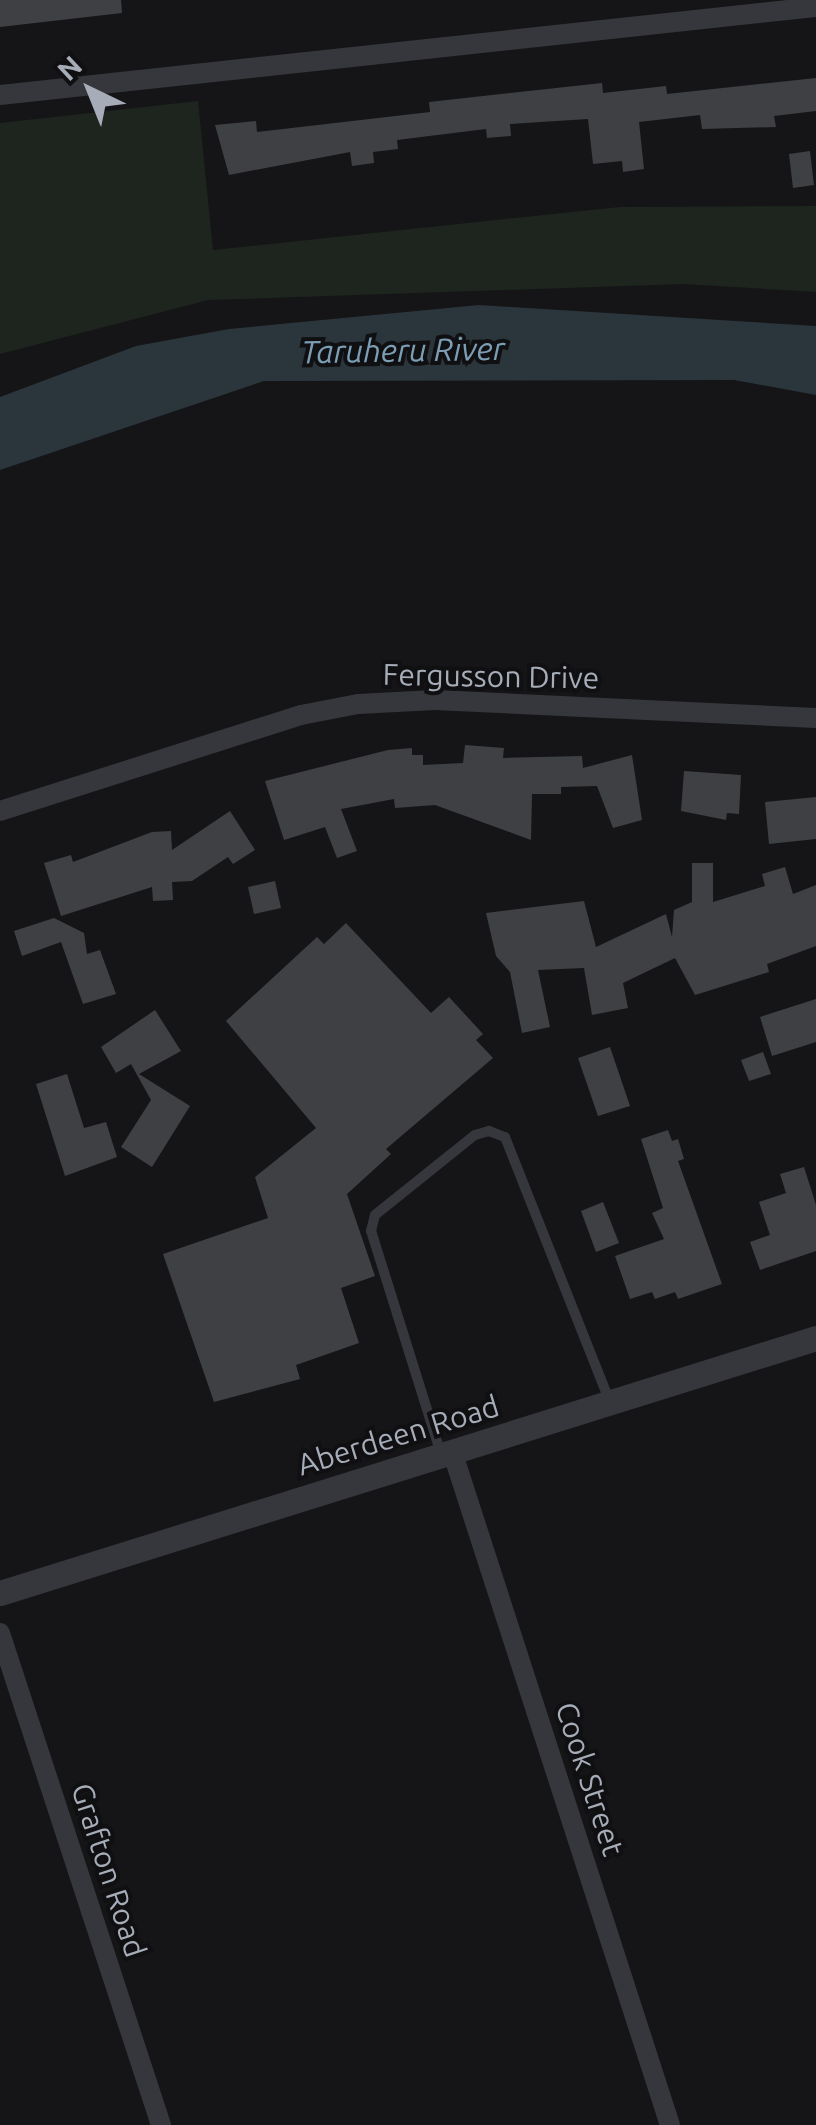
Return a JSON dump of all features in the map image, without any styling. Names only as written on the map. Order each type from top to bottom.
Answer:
[{"type":"street","points":[[0,95],[788,5],[816,7]]},
{"type":"street","name":"Fergusson Drive","points":[[0,811],[301,715],[358,704],[435,700],[816,718]]},
{"type":"street","name":"Aberdeen Road","points":[[0,1593],[816,1338]]},
{"type":"street","name":"Cook Street","points":[[447,1453],[670,2125]]},
{"type":"street","name":"Grafton Road","points":[[0,1633],[161,2125]]},
{"type":"lane","points":[[447,1453],[371,1232],[375,1215],[475,1134],[489,1131],[505,1138],[610,1402]]},
{"type":"shaded area","points":[[198,101],[213,250],[620,207],[816,206],[816,292],[684,284],[208,300],[0,354],[0,123]]},
{"type":"water","name":"Taruheru River","points":[[479,305],[816,326],[816,395],[734,380],[264,381],[0,470],[0,397],[136,346],[229,329]]},
{"type":"building","points":[[0,0],[121,0],[122,13],[0,27]]},
{"type":"building","points":[[816,78],[816,111],[774,116],[776,127],[702,129],[700,115],[639,122],[644,169],[623,172],[622,161],[593,164],[588,119],[510,124],[511,136],[487,138],[486,129],[397,140],[398,149],[373,152],[374,163],[352,166],[350,152],[229,175],[215,125],[256,121],[257,132],[430,112],[429,102],[602,83],[603,93],[666,86],[667,94]]},
{"type":"building","points":[[810,151],[814,185],[793,188],[789,154]]},
{"type":"building","points":[[465,745],[504,748],[503,758],[582,756],[583,768],[632,755],[642,820],[613,828],[597,786],[561,787],[561,794],[532,794],[531,840],[435,805],[395,808],[394,799],[341,809],[357,851],[337,858],[325,827],[284,840],[265,781],[388,750],[412,748],[412,755],[423,755],[423,765],[463,763]]},
{"type":"building","points":[[684,771],[741,775],[739,814],[727,813],[726,820],[681,811]]},
{"type":"building","points":[[816,797],[816,839],[769,844],[765,802]]},
{"type":"building","points":[[230,811],[255,850],[233,864],[228,857],[192,881],[172,882],[173,900],[153,901],[152,887],[61,916],[44,863],[71,855],[73,862],[152,832],[171,831],[172,850]]},
{"type":"building","points":[[692,863],[713,863],[713,902],[765,886],[762,874],[785,867],[793,894],[816,885],[816,946],[767,964],[769,972],[695,995],[675,958],[623,983],[628,1008],[592,1015],[584,968],[538,970],[550,1027],[522,1033],[510,972],[496,956],[486,913],[584,901],[596,947],[666,914],[672,937],[674,910],[692,902]]},
{"type":"building","points":[[275,881],[281,908],[254,914],[248,887]]},
{"type":"building","points":[[54,918],[84,933],[87,954],[100,950],[116,994],[83,1004],[61,942],[22,956],[14,931]]},
{"type":"building","points":[[346,923],[431,1013],[449,997],[483,1034],[476,1040],[493,1058],[386,1149],[391,1154],[347,1194],[375,1276],[341,1288],[359,1343],[296,1365],[300,1379],[214,1402],[163,1254],[268,1218],[255,1177],[316,1128],[226,1021],[317,937],[324,944]]},
{"type":"building","points":[[816,999],[816,1042],[772,1056],[760,1017]]},
{"type":"building","points":[[155,1010],[181,1051],[139,1074],[190,1106],[152,1167],[121,1147],[151,1100],[131,1064],[116,1073],[101,1047]]},
{"type":"building","points":[[610,1047],[630,1106],[598,1116],[578,1058]]},
{"type":"building","points":[[763,1052],[771,1074],[749,1081],[741,1060]]},
{"type":"building","points":[[67,1074],[84,1128],[106,1122],[117,1157],[65,1176],[36,1084]]},
{"type":"building","points":[[668,1130],[672,1141],[678,1139],[684,1159],[678,1161],[722,1284],[678,1299],[675,1292],[655,1299],[652,1292],[630,1299],[615,1256],[664,1239],[652,1213],[663,1208],[641,1139]]},
{"type":"building","points":[[804,1167],[816,1205],[816,1251],[760,1270],[750,1242],[770,1235],[759,1202],[786,1193],[780,1174]]},
{"type":"building","points":[[603,1202],[619,1243],[596,1252],[581,1211]]}]
